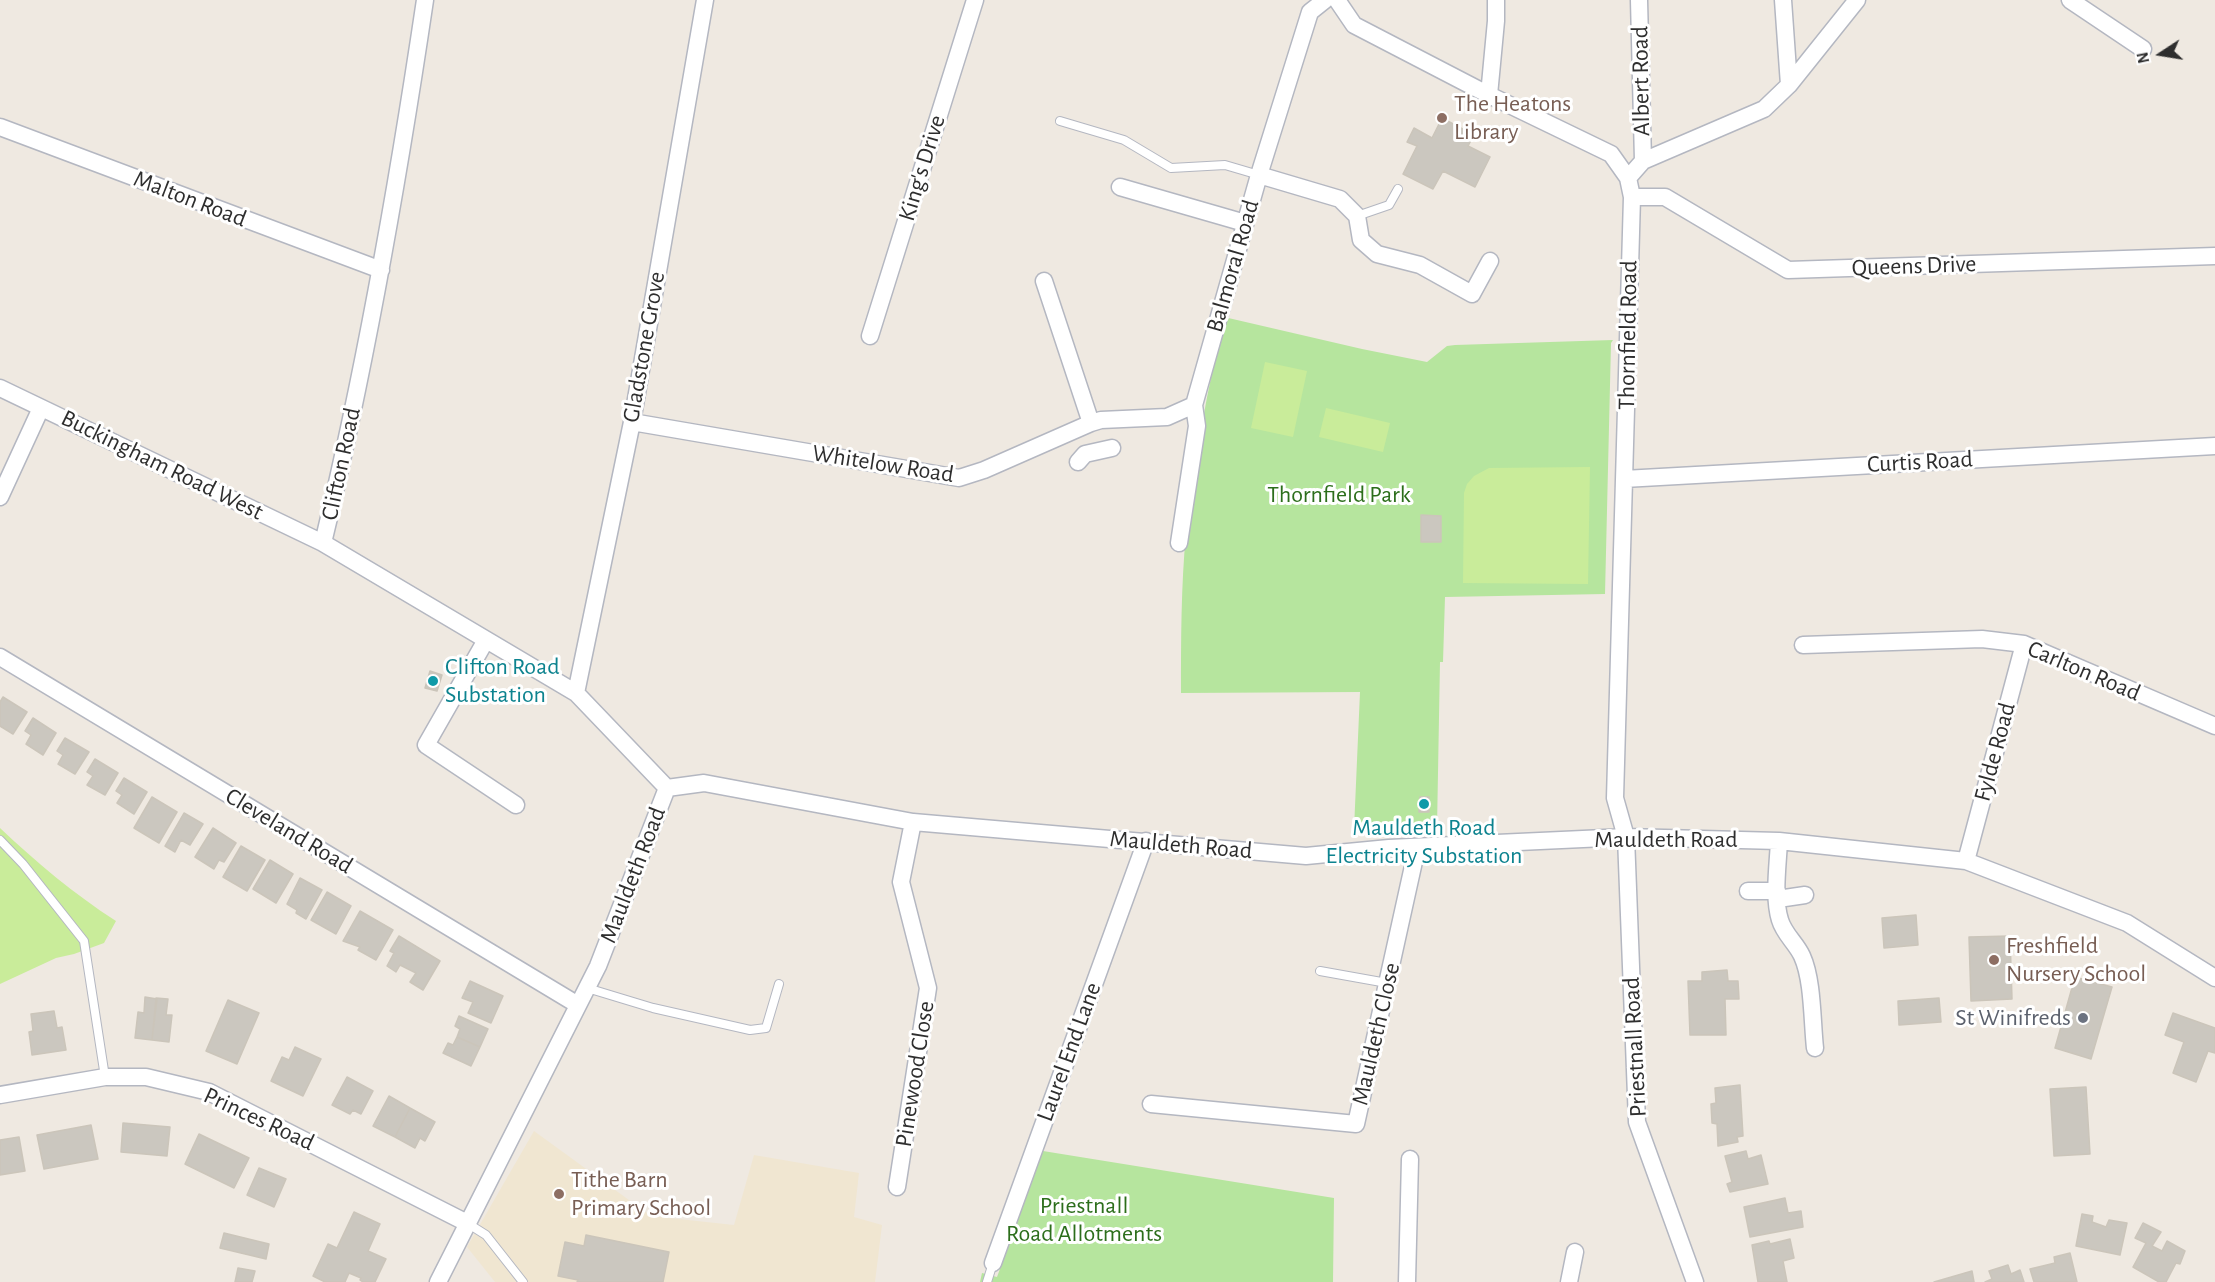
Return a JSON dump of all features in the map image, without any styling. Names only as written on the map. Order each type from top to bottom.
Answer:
[{"type":"street","name":"Gladstone Grove","points":[[576,693],[632,422],[705,0]]},
{"type":"street","name":"King's Drive","points":[[870,336],[975,0]]},
{"type":"street","name":"Balmoral Road","points":[[1179,543],[1197,426],[1194,405],[1259,175],[1310,12],[1325,0]]},
{"type":"street","name":"Thornfield Road","points":[[1336,0],[1354,25],[1611,154],[1628,178],[1632,197],[1615,798],[1626,837]]},
{"type":"street","points":[[1490,95],[1497,21],[1496,0]]},
{"type":"street","name":"Albert Road","points":[[1639,0],[1643,161]]},
{"type":"street","points":[[1784,0],[1789,84]]},
{"type":"street","points":[[1628,178],[1643,161],[1764,109],[1789,84],[1857,0]]},
{"type":"street","points":[[2070,0],[2143,49]]},
{"type":"street","name":"Clifton Road","points":[[421,1],[381,270],[345,452],[323,543],[576,693],[667,788]]},
{"type":"street","name":"Malton Road","points":[[0,127],[381,270]]},
{"type":"street","points":[[1259,175],[1340,199],[1358,216],[1361,240],[1377,254],[1420,265],[1472,294],[1490,261]]},
{"type":"street","points":[[1120,187],[1245,223]]},
{"type":"street","name":"Queens Drive","points":[[1632,197],[1665,197],[1788,270],[2215,256]]},
{"type":"street","points":[[1044,281],[1087,424],[1084,458],[1112,448]]},
{"type":"street","name":"Buckingham Road West","points":[[0,388],[323,543]]},
{"type":"street","name":"Whitelow Road","points":[[632,422],[959,478],[984,470],[1087,424],[1101,420],[1167,417],[1194,405]]},
{"type":"street","points":[[0,497],[41,408]]},
{"type":"street","name":"Curtis Road","points":[[1624,479],[2215,446]]},
{"type":"street","name":"Carlton Road","points":[[1803,645],[1982,639],[2024,644],[2215,726]]},
{"type":"street","points":[[486,640],[426,745],[516,805]]},
{"type":"street","name":"Fylde Road","points":[[1966,861],[2024,644]]},
{"type":"street","name":"Cleveland Road","points":[[0,657],[578,1005]]},
{"type":"street","name":"Mauldeth Road","points":[[438,1282],[598,966],[667,788],[704,783],[913,822],[1306,856],[1389,848],[1626,837],[1779,841],[1966,861],[2127,923],[2215,978]]},
{"type":"street","name":"Pinewood Close","points":[[897,1187],[928,988],[901,882],[913,822]]},
{"type":"street","name":"Priestnall Road","points":[[1626,837],[1637,1122],[1695,1282]]},
{"type":"street","name":"Laurel End Lane","points":[[993,1263],[1146,841]]},
{"type":"street","points":[[1779,841],[1777,895],[1779,918],[1785,933],[1801,955],[1807,974],[1815,1048]]},
{"type":"street","name":"Mauldeth Close","points":[[1151,1104],[1356,1124],[1417,848]]},
{"type":"street","points":[[1748,891],[1777,895],[1805,895]]},
{"type":"street","name":"Princes Road","points":[[0,1095],[105,1077],[146,1077],[209,1092],[467,1223]]},
{"type":"street","points":[[1407,1282],[1410,1159]]},
{"type":"street","points":[[1569,1282],[1575,1252]]},
{"type":"lane","points":[[1060,121],[1124,140],[1172,168],[1225,165],[1259,175]]},
{"type":"lane","points":[[1358,216],[1389,205],[1398,189]]},
{"type":"lane","points":[[0,840],[84,941],[105,1077]]},
{"type":"lane","points":[[1320,971],[1387,982]]},
{"type":"lane","points":[[587,988],[653,1008],[750,1030],[766,1028],[779,984]]},
{"type":"lane","points":[[467,1223],[486,1235],[523,1282]]},
{"type":"lane","points":[[987,1282],[993,1263]]},
{"type":"shaded area","name":"Tithe Barn Primary School","points":[[534,1131],[651,1216],[734,1225],[754,1155],[859,1173],[854,1217],[882,1225],[875,1282],[495,1282],[467,1247]]},
{"type":"green space","name":"Thornfield Park","points":[[1224,317],[1427,362],[1447,346],[1455,345],[1613,340],[1611,343],[1605,594],[1445,597],[1443,662],[1440,662],[1437,828],[1354,829],[1360,692],[1181,693],[1182,593],[1186,533],[1202,424]]},
{"type":"green space","points":[[1265,362],[1307,371],[1293,437],[1251,428]]},
{"type":"green space","points":[[1326,408],[1390,423],[1383,452],[1319,437]]},
{"type":"green space","points":[[1590,467],[1588,584],[1463,583],[1464,493],[1467,484],[1474,476],[1489,468]]},
{"type":"green space","points":[[0,828],[56,877],[116,921],[104,943],[56,958],[0,984]]},
{"type":"green space","name":"Priestnall Road Allotments","points":[[1043,1151],[1334,1198],[1333,1282],[980,1282],[982,1273],[997,1277]]},
{"type":"building","points":[[1442,118],[1474,135],[1468,146],[1490,157],[1475,187],[1443,171],[1433,189],[1403,174],[1417,146],[1407,142],[1414,128],[1432,138]]},
{"type":"building","points":[[1421,515],[1441,516],[1441,542],[1421,542]]},
{"type":"building","name":"Clifton Road Substation","points":[[430,671],[442,675],[437,691],[425,688]]},
{"type":"building","points":[[3,697],[27,712],[13,734],[0,726],[0,702]]},
{"type":"building","points":[[33,718],[56,733],[43,755],[26,744],[31,735],[25,731]]},
{"type":"building","points":[[65,738],[89,752],[75,774],[58,764],[63,755],[57,751]]},
{"type":"building","points":[[95,759],[118,773],[105,795],[87,785],[93,776],[87,772]]},
{"type":"building","points":[[124,778],[147,792],[134,814],[117,803],[122,795],[116,791]]},
{"type":"building","points":[[152,797],[177,812],[159,843],[134,828]]},
{"type":"building","name":"Mauldeth Road Electricity Substation","points":[[1420,797],[1429,797],[1429,812],[1419,812]]},
{"type":"building","points":[[184,813],[203,824],[190,845],[181,840],[175,852],[165,846]]},
{"type":"building","points":[[213,828],[236,843],[224,862],[219,860],[214,869],[195,857]]},
{"type":"building","points":[[241,846],[265,860],[247,891],[223,877]]},
{"type":"building","points":[[270,860],[293,874],[276,903],[253,889]]},
{"type":"building","points":[[300,878],[322,890],[306,919],[287,904]]},
{"type":"building","points":[[327,892],[351,906],[336,934],[311,920]]},
{"type":"building","points":[[360,911],[393,930],[376,960],[358,950],[360,947],[343,941]]},
{"type":"building","points":[[1916,915],[1918,945],[1884,948],[1882,918]]},
{"type":"building","points":[[399,936],[440,961],[423,990],[410,982],[416,973],[400,965],[396,972],[387,966],[394,953],[390,951]]},
{"type":"building","points":[[2010,936],[2012,999],[1971,1001],[1969,937]]},
{"type":"building","points":[[1727,970],[1728,981],[1738,981],[1739,999],[1725,999],[1726,1035],[1690,1035],[1688,981],[1702,981],[1702,972]]},
{"type":"building","name":"St Winifreds","points":[[2075,977],[2112,987],[2091,1059],[2055,1048]]},
{"type":"building","points":[[470,981],[503,996],[491,1023],[468,1013],[473,1002],[462,998]]},
{"type":"building","points":[[145,997],[157,999],[152,1040],[135,1038],[138,1012],[144,1013]]},
{"type":"building","points":[[156,998],[168,999],[166,1015],[172,1015],[169,1042],[152,1040]]},
{"type":"building","points":[[1939,998],[1941,1022],[1899,1025],[1898,1001]]},
{"type":"building","points":[[228,1000],[259,1013],[237,1064],[206,1051]]},
{"type":"building","points":[[54,1011],[57,1028],[62,1027],[66,1050],[32,1055],[29,1032],[33,1031],[31,1014]]},
{"type":"building","points":[[2173,1013],[2215,1028],[2215,1053],[2208,1051],[2196,1082],[2173,1073],[2184,1042],[2165,1035]]},
{"type":"building","points":[[459,1016],[488,1029],[480,1047],[457,1037],[460,1029],[455,1026]]},
{"type":"building","points":[[457,1037],[480,1047],[471,1066],[443,1053],[448,1043],[453,1045]]},
{"type":"building","points":[[295,1047],[321,1059],[303,1096],[271,1081],[282,1057],[289,1060]]},
{"type":"building","points":[[347,1077],[373,1091],[361,1114],[353,1110],[350,1114],[332,1105]]},
{"type":"building","points":[[1740,1085],[1743,1136],[1737,1137],[1738,1142],[1718,1146],[1717,1124],[1712,1123],[1711,1104],[1716,1103],[1715,1088]]},
{"type":"building","points":[[2086,1087],[2090,1154],[2054,1156],[2050,1089]]},
{"type":"building","points":[[389,1096],[410,1108],[395,1137],[373,1126]]},
{"type":"building","points":[[410,1108],[435,1122],[425,1141],[420,1138],[415,1148],[395,1137]]},
{"type":"building","points":[[123,1123],[170,1127],[167,1156],[121,1152]]},
{"type":"building","points":[[91,1125],[98,1159],[44,1169],[37,1135]]},
{"type":"building","points":[[199,1134],[249,1158],[234,1188],[185,1164]]},
{"type":"building","points":[[19,1137],[25,1171],[0,1175],[0,1140]]},
{"type":"building","points":[[1746,1151],[1748,1159],[1761,1155],[1768,1184],[1730,1192],[1727,1184],[1732,1182],[1725,1156]]},
{"type":"building","points":[[259,1168],[286,1179],[274,1207],[247,1195]]},
{"type":"building","points":[[1785,1198],[1788,1213],[1801,1211],[1803,1227],[1750,1237],[1744,1207]]},
{"type":"building","points":[[354,1212],[380,1224],[368,1251],[386,1259],[375,1282],[363,1282],[361,1278],[349,1273],[345,1282],[325,1282],[313,1276],[328,1244],[337,1248]]},
{"type":"building","points":[[2082,1214],[2093,1216],[2092,1222],[2106,1227],[2109,1220],[2127,1223],[2120,1255],[2076,1246]]},
{"type":"building","points":[[2143,1223],[2161,1232],[2152,1246],[2162,1251],[2167,1241],[2185,1251],[2180,1264],[2176,1263],[2166,1282],[2159,1282],[2133,1267],[2146,1243],[2135,1238]]},
{"type":"building","points":[[224,1233],[269,1244],[266,1259],[220,1248]]},
{"type":"building","points":[[586,1235],[669,1252],[663,1282],[577,1282],[578,1280],[558,1276],[565,1242],[584,1246]]},
{"type":"building","points":[[1790,1239],[1794,1258],[1783,1261],[1787,1282],[1758,1282],[1752,1245],[1769,1241],[1770,1244]]},
{"type":"building","points":[[2070,1253],[2077,1282],[2034,1282],[2030,1269],[2055,1263],[2054,1257]]},
{"type":"building","points":[[2008,1265],[2011,1274],[2020,1270],[2024,1282],[1985,1282],[1992,1279],[1989,1271]]},
{"type":"building","points":[[238,1268],[255,1271],[252,1282],[235,1282]]},
{"type":"building","points":[[1972,1271],[1974,1282],[1934,1282]]},
{"type":"place","name":"The Heatons Library","points":[[1442,118]]},
{"type":"place","name":"Clifton Road Substation","points":[[433,681]]},
{"type":"place","name":"Mauldeth Road Electricity Substation","points":[[1424,804]]},
{"type":"place","name":"Freshfield Nursery School","points":[[1994,960]]},
{"type":"place","name":"St Winifreds","points":[[2083,1018]]},
{"type":"place","name":"Tithe Barn Primary School","points":[[559,1194]]}]
